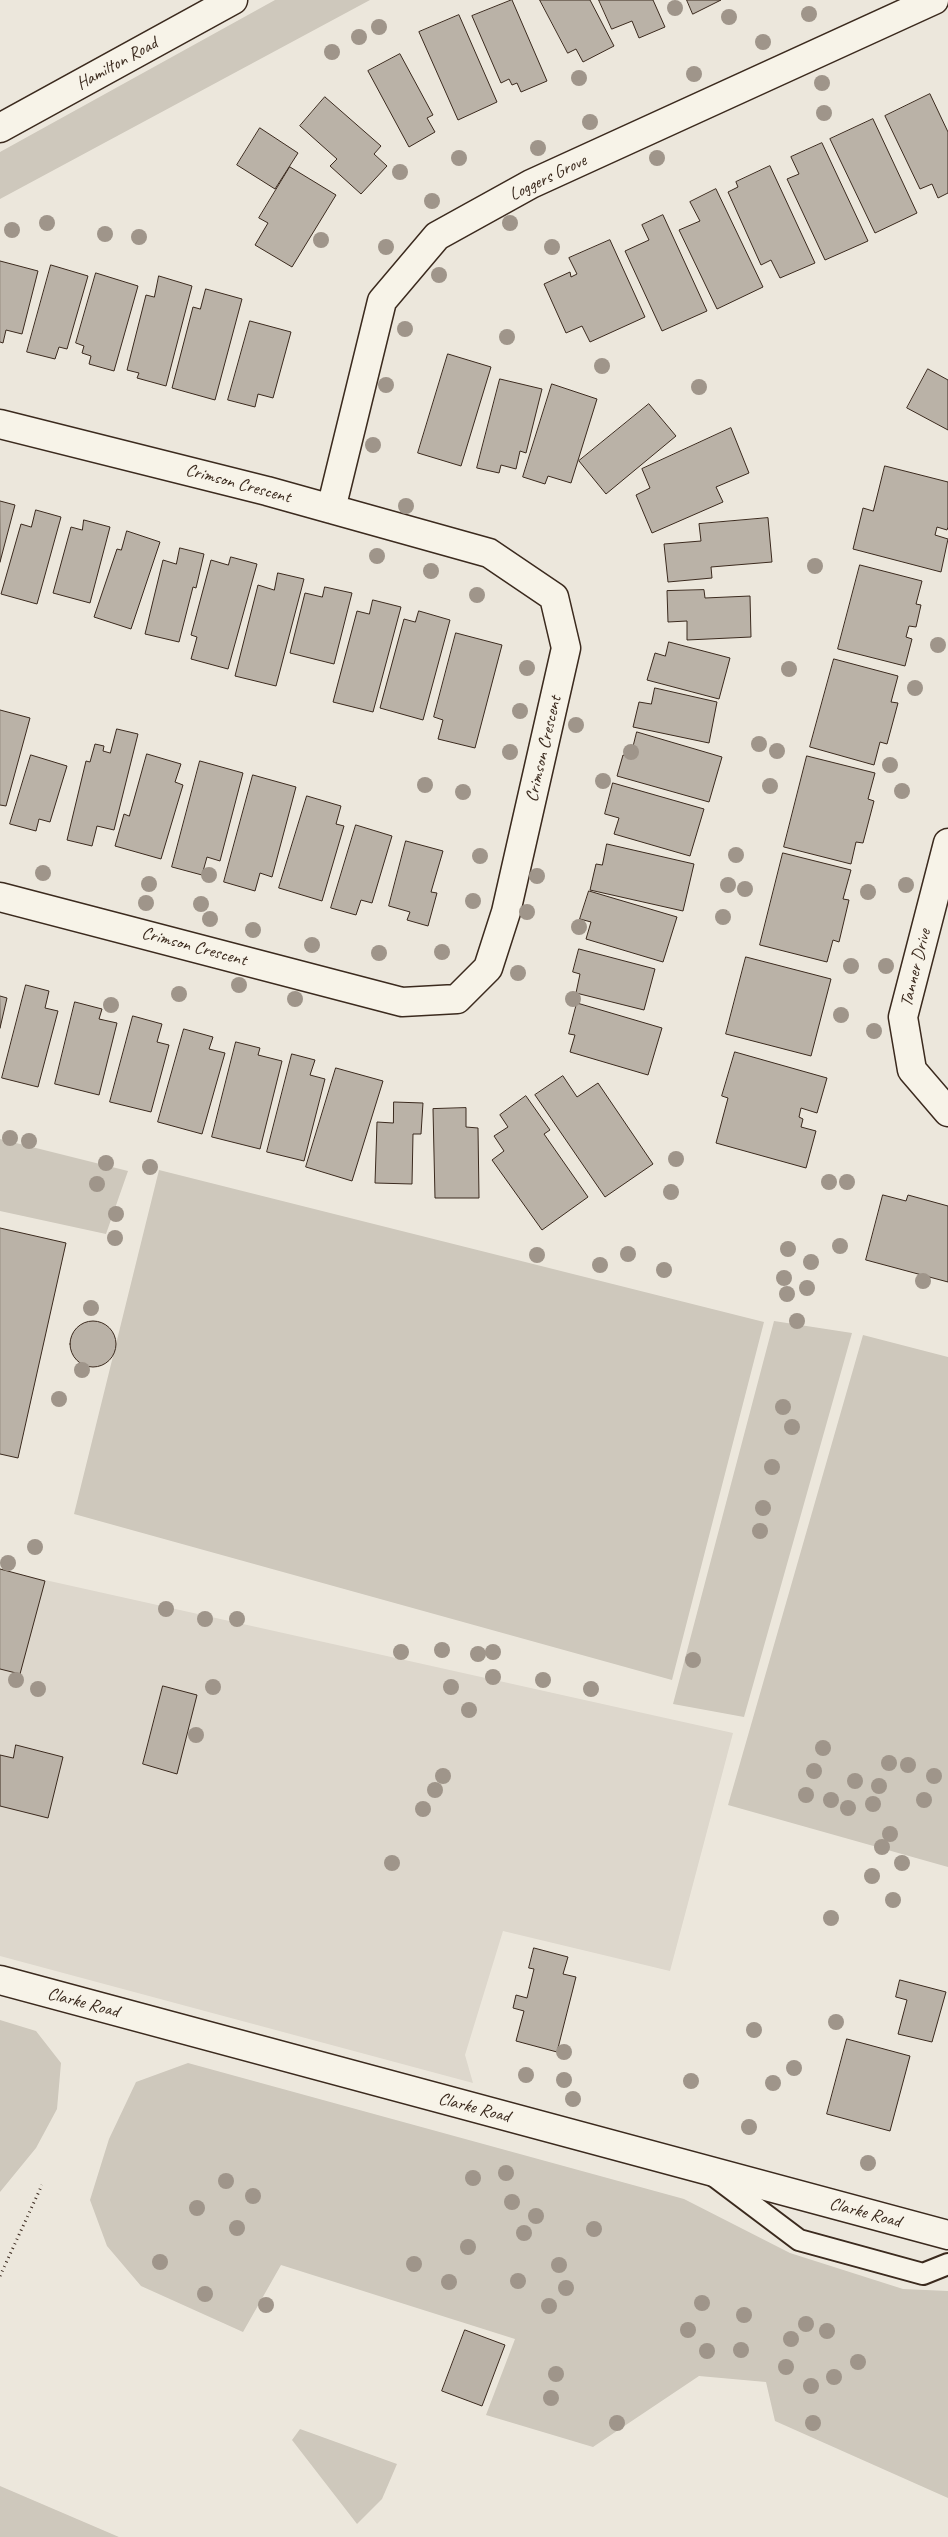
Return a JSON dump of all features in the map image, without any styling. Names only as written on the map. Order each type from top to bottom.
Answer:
[{"type":"street","name":"Hamilton Road","points":[[0,128],[233,0]]},
{"type":"street","name":"Loggers Grove","points":[[331,509],[382,300],[437,236],[531,184],[934,0]]},
{"type":"street","name":"Crimson Crescent","points":[[0,424],[331,509],[489,553],[554,596],[566,648],[506,912],[488,968],[457,999],[402,1002],[0,897]]},
{"type":"street","name":"Tanner Drive","points":[[948,843],[903,1016],[912,1070],[948,1112]]},
{"type":"street","name":"Clarke Road","points":[[0,1980],[948,2235]]},
{"type":"lane","points":[[706,2170],[799,2240],[923,2274],[948,2264]]},
{"type":"path","points":[[0,2276],[42,2185]]},
{"type":"shaded area","points":[[275,0],[370,0],[0,199],[0,152]]},
{"type":"shaded area","points":[[0,1139],[128,1171],[106,1234],[0,1211]]},
{"type":"shaded area","points":[[159,1170],[764,1322],[672,1680],[74,1514]]},
{"type":"shaded area","points":[[774,1321],[852,1333],[744,1717],[673,1704]]},
{"type":"shaded area","points":[[863,1335],[948,1357],[948,1867],[728,1805]]},
{"type":"shaded area","points":[[0,1570],[733,1733],[670,1971],[503,1931],[465,2055],[473,2083],[0,1956]]},
{"type":"shaded area","points":[[0,2020],[36,2031],[61,2063],[57,2109],[36,2148],[0,2192]]},
{"type":"shaded area","points":[[188,2063],[684,2199],[790,2253],[903,2289],[948,2291],[948,2498],[775,2421],[766,2382],[699,2376],[593,2447],[486,2415],[515,2339],[281,2265],[243,2332],[141,2286],[107,2246],[90,2200],[109,2139],[136,2082]]},
{"type":"shaded area","points":[[300,2429],[397,2464],[382,2499],[357,2524],[292,2440]]},
{"type":"shaded area","points":[[0,2486],[119,2537],[0,2537]]},
{"type":"building","points":[[512,0],[547,81],[521,92],[517,83],[512,85],[509,79],[501,83],[472,16]]},
{"type":"building","points":[[540,0],[590,0],[614,46],[583,62],[576,49],[568,53]]},
{"type":"building","points":[[599,0],[653,0],[665,27],[639,38],[632,21],[612,29]]},
{"type":"building","points":[[687,0],[721,0],[693,14]]},
{"type":"building","points":[[459,15],[497,102],[458,120],[419,32]]},
{"type":"building","points":[[400,54],[433,115],[427,118],[435,132],[409,147],[368,71]]},
{"type":"building","points":[[930,94],[948,132],[948,193],[938,198],[932,184],[920,189],[885,116]]},
{"type":"building","points":[[325,97],[381,146],[374,154],[387,166],[361,194],[330,166],[337,159],[300,126]]},
{"type":"building","points":[[873,119],[917,213],[875,233],[830,139]]},
{"type":"building","points":[[260,128],[298,153],[275,189],[237,165]]},
{"type":"building","points":[[822,143],[868,241],[825,260],[787,179],[799,174],[791,157]]},
{"type":"building","points":[[770,166],[815,263],[780,278],[771,260],[761,265],[728,192],[738,187],[736,182]]},
{"type":"building","points":[[290,167],[336,195],[292,267],[255,245],[268,223],[259,218]]},
{"type":"building","points":[[716,189],[763,287],[717,309],[679,230],[700,221],[690,202]]},
{"type":"building","points":[[663,215],[707,311],[662,331],[625,251],[649,240],[642,225]]},
{"type":"building","points":[[610,240],[645,317],[590,342],[582,326],[566,333],[544,284],[570,272],[571,277],[577,274],[569,258]]},
{"type":"building","points":[[0,261],[38,271],[22,334],[6,330],[3,343],[0,342]]},
{"type":"building","points":[[51,265],[88,276],[67,349],[59,347],[55,359],[27,352]]},
{"type":"building","points":[[96,273],[138,286],[114,371],[89,364],[91,356],[82,353],[84,346],[76,343]]},
{"type":"building","points":[[159,276],[192,286],[166,386],[137,378],[139,373],[127,370],[146,295],[154,297]]},
{"type":"building","points":[[206,289],[242,299],[215,400],[172,388],[193,307],[200,309]]},
{"type":"building","points":[[250,321],[291,332],[273,398],[258,394],[255,407],[228,400]]},
{"type":"building","points":[[448,354],[491,367],[461,466],[418,453]]},
{"type":"building","points":[[928,369],[948,380],[948,430],[907,408]]},
{"type":"building","points":[[500,379],[542,389],[526,453],[520,451],[516,469],[501,465],[499,473],[477,468]]},
{"type":"building","points":[[552,384],[597,399],[571,483],[548,476],[545,484],[523,477]]},
{"type":"building","points":[[649,404],[676,436],[606,494],[579,461]]},
{"type":"building","points":[[731,428],[749,473],[716,487],[723,502],[652,533],[636,495],[650,488],[642,469]]},
{"type":"building","points":[[885,466],[948,482],[948,527],[947,530],[937,527],[935,535],[948,539],[941,572],[853,549],[863,508],[873,511]]},
{"type":"building","points":[[0,501],[15,505],[0,562]]},
{"type":"building","points":[[36,510],[61,517],[37,604],[1,594],[21,524],[31,527]]},
{"type":"building","points":[[768,518],[772,562],[711,567],[712,578],[668,582],[664,544],[701,541],[699,524]]},
{"type":"building","points":[[84,520],[110,527],[90,603],[53,593],[71,527],[82,530]]},
{"type":"building","points":[[127,531],[160,542],[131,629],[94,617],[117,549],[121,550]]},
{"type":"building","points":[[180,548],[204,554],[196,588],[193,587],[179,642],[145,634],[163,560],[176,564]]},
{"type":"building","points":[[231,557],[257,564],[228,669],[191,659],[197,637],[191,635],[211,560],[228,565]]},
{"type":"building","points":[[860,565],[922,581],[916,604],[921,605],[916,627],[909,626],[906,637],[912,639],[905,666],[838,649]]},
{"type":"building","points":[[278,573],[304,579],[276,686],[235,676],[258,585],[274,590]]},
{"type":"building","points":[[325,587],[352,593],[334,664],[290,653],[305,593],[322,597]]},
{"type":"building","points":[[704,590],[705,598],[750,596],[751,637],[687,640],[687,621],[668,622],[667,591]]},
{"type":"building","points":[[373,600],[401,607],[373,712],[333,702],[357,611],[369,614]]},
{"type":"building","points":[[419,611],[450,620],[423,720],[380,708],[404,619],[415,622]]},
{"type":"building","points":[[456,633],[502,645],[475,748],[438,739],[443,720],[434,717]]},
{"type":"building","points":[[669,642],[730,658],[719,699],[647,680],[655,653],[665,656]]},
{"type":"building","points":[[834,659],[898,676],[891,702],[898,703],[887,744],[880,742],[874,765],[810,747]]},
{"type":"building","points":[[655,688],[717,702],[709,743],[633,727],[639,702],[651,704]]},
{"type":"building","points":[[0,710],[30,718],[6,806],[0,805]]},
{"type":"building","points":[[117,729],[138,734],[114,830],[97,826],[92,846],[67,840],[86,761],[90,762],[95,744],[104,746],[103,751],[110,753]]},
{"type":"building","points":[[637,732],[722,757],[709,802],[617,776],[623,755],[630,757]]},
{"type":"building","points":[[147,754],[181,764],[175,782],[183,785],[161,859],[115,846],[124,814],[129,816]]},
{"type":"building","points":[[31,755],[67,766],[50,822],[39,819],[36,831],[10,824]]},
{"type":"building","points":[[807,756],[875,773],[868,799],[874,801],[863,843],[856,842],[851,864],[784,847]]},
{"type":"building","points":[[200,761],[243,773],[220,861],[207,857],[202,875],[172,867]]},
{"type":"building","points":[[253,775],[296,787],[272,877],[260,873],[255,891],[224,882]]},
{"type":"building","points":[[613,783],[704,809],[690,856],[614,834],[619,818],[605,814]]},
{"type":"building","points":[[307,796],[341,806],[336,824],[344,826],[322,901],[279,888]]},
{"type":"building","points":[[356,825],[392,836],[372,903],[361,900],[356,915],[331,908]]},
{"type":"building","points":[[406,841],[443,851],[431,892],[437,893],[428,926],[407,920],[410,912],[389,906]]},
{"type":"building","points":[[607,844],[694,864],[683,911],[590,890],[596,864],[602,865]]},
{"type":"building","points":[[783,853],[851,870],[843,899],[849,900],[839,942],[833,940],[827,962],[760,945]]},
{"type":"building","points":[[589,891],[677,917],[663,962],[586,939],[591,922],[580,919]]},
{"type":"building","points":[[579,949],[655,969],[644,1010],[576,993],[580,974],[573,972]]},
{"type":"building","points":[[746,957],[831,979],[811,1056],[726,1034]]},
{"type":"building","points":[[26,985],[49,991],[45,1008],[58,1011],[38,1087],[2,1078]]},
{"type":"building","points":[[0,996],[7,998],[0,1028]]},
{"type":"building","points":[[75,1002],[102,1009],[99,1019],[117,1023],[99,1095],[55,1084]]},
{"type":"building","points":[[577,1003],[662,1028],[648,1075],[570,1052],[575,1035],[569,1034]]},
{"type":"building","points":[[133,1016],[162,1024],[157,1042],[169,1045],[151,1112],[110,1102]]},
{"type":"building","points":[[184,1029],[213,1037],[209,1049],[225,1053],[202,1134],[158,1122]]},
{"type":"building","points":[[236,1042],[260,1048],[258,1055],[282,1061],[260,1149],[212,1137]]},
{"type":"building","points":[[735,1052],[827,1078],[817,1113],[801,1108],[799,1117],[803,1119],[801,1127],[816,1131],[806,1168],[716,1143],[728,1098],[722,1096]]},
{"type":"building","points":[[292,1054],[315,1060],[310,1075],[325,1079],[304,1161],[267,1152]]},
{"type":"building","points":[[336,1068],[383,1081],[352,1181],[306,1167]]},
{"type":"building","points":[[563,1076],[577,1097],[598,1083],[653,1164],[605,1197],[535,1095]]},
{"type":"building","points":[[526,1096],[550,1130],[544,1134],[588,1197],[542,1230],[492,1160],[504,1151],[494,1136],[508,1127],[500,1115]]},
{"type":"building","points":[[394,1102],[423,1103],[421,1134],[413,1134],[412,1184],[375,1183],[377,1122],[393,1123]]},
{"type":"building","points":[[466,1108],[466,1127],[478,1128],[479,1198],[435,1198],[433,1109]]},
{"type":"building","points":[[883,1195],[906,1201],[908,1195],[948,1206],[948,1282],[866,1260]]},
{"type":"building","points":[[0,1228],[66,1243],[18,1458],[0,1454]]},
{"type":"building","points":[[93,1321],[106,1325],[112,1331],[116,1344],[112,1357],[106,1363],[93,1367],[80,1363],[74,1357],[70,1344],[74,1331],[80,1325]]},
{"type":"building","points":[[0,1569],[45,1581],[20,1674],[0,1669]]},
{"type":"building","points":[[163,1686],[197,1695],[177,1774],[143,1764]]},
{"type":"building","points":[[16,1745],[63,1757],[48,1818],[0,1806],[0,1755],[13,1758]]},
{"type":"building","points":[[534,1948],[568,1957],[563,1974],[576,1977],[557,2052],[516,2041],[524,2011],[513,2008],[516,1995],[527,1998],[534,1969],[529,1968]]},
{"type":"building","points":[[900,1980],[946,1992],[932,2042],[898,2034],[907,2000],[896,1997]]},
{"type":"building","points":[[847,2039],[910,2056],[890,2131],[827,2114]]},
{"type":"building","points":[[465,2330],[505,2345],[482,2406],[442,2391]]}]
